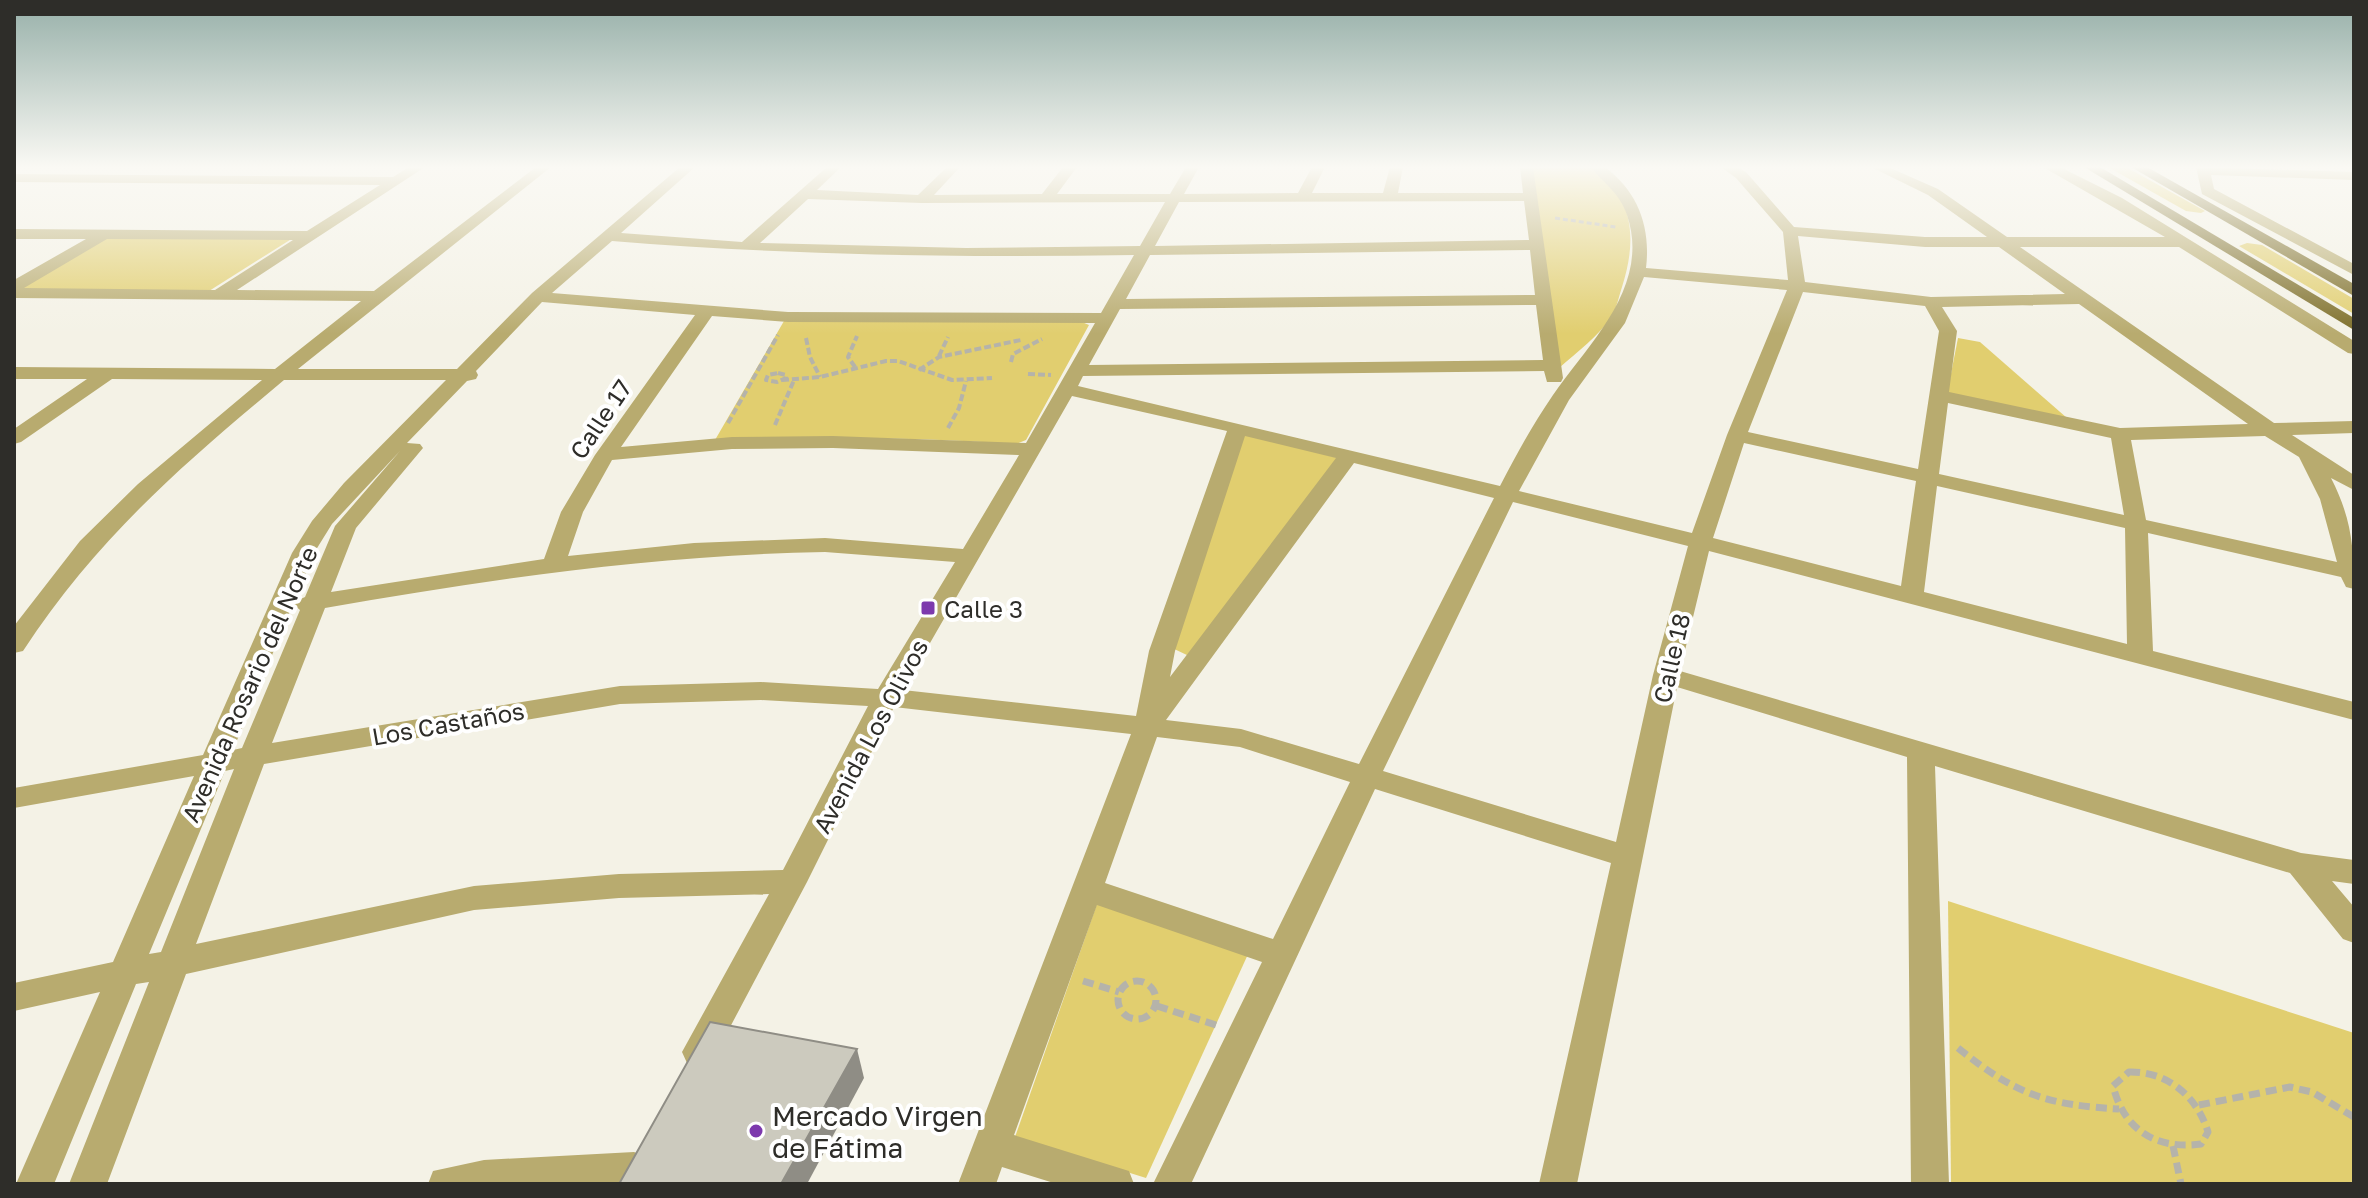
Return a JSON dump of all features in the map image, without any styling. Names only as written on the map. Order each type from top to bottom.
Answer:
[{"type":"main road","points":[[2186,223],[2354,325]]},
{"type":"main road","points":[[2237,223],[2354,291]]},
{"type":"main road","points":[[2219,243],[2231,237],[2270,242]]},
{"type":"main road","points":[[2281,282],[2285,306]]},
{"type":"street","points":[[218,295],[331,223]]},
{"type":"street","points":[[14,645],[75,557],[139,491],[278,375],[472,223]]},
{"type":"street","name":"Avenida Rosario del Norte","points":[[35,1184],[303,553],[323,521],[352,488],[473,375],[548,297],[629,223]]},
{"type":"street","name":"Avenida Rosario del Norte","points":[[615,236],[632,223]]},
{"type":"street","points":[[746,247],[771,223]]},
{"type":"street","name":"Avenida Los Olivos","points":[[687,1074],[792,882],[886,697],[1033,449],[1065,378],[1111,311],[1161,223]]},
{"type":"street","points":[[1534,223],[1551,365],[1560,399]]},
{"type":"street","points":[[1172,1184],[1365,778],[1506,496],[1560,399],[1621,317],[1638,272],[1641,231],[1638,223]]},
{"type":"street","points":[[1783,223],[1790,231],[1925,242],[2183,242]]},
{"type":"street","points":[[1975,223],[2268,428],[2354,484]]},
{"type":"street","points":[[2152,223],[2354,349]]},
{"type":"street","points":[[2266,223],[2354,270]]},
{"type":"street","name":"Calle 18","points":[[1558,1184],[1666,675],[1700,542],[1737,435],[1797,286],[1790,231]]},
{"type":"street","points":[[14,234],[311,236]]},
{"type":"street","points":[[14,287],[104,234]]},
{"type":"street","points":[[615,236],[746,247],[966,253],[1536,245]]},
{"type":"street","points":[[1638,272],[1931,302],[2081,299]]},
{"type":"street","points":[[14,293],[377,296]]},
{"type":"street","points":[[548,297],[788,317],[1545,300]]},
{"type":"street","points":[[1911,597],[1948,331],[1931,302]]},
{"type":"street","name":"Calle 17","points":[[554,564],[572,512],[605,455],[706,312]]},
{"type":"street","points":[[1065,378],[1551,365]]},
{"type":"street","points":[[14,373],[473,375]]},
{"type":"street","points":[[14,438],[108,373]]},
{"type":"street","name":"Avenida Rosario del Norte","points":[[88,1184],[171,964],[346,526],[473,375]]},
{"type":"street","points":[[1065,378],[1238,428],[1700,542],[2354,711]]},
{"type":"street","points":[[1940,396],[2120,434],[2354,427]]},
{"type":"street","points":[[977,1184],[1148,725],[1162,651],[1238,428]]},
{"type":"street","points":[[2120,434],[2136,523],[2140,654]]},
{"type":"street","points":[[1737,435],[2136,523],[2353,575],[2331,499],[2307,453]]},
{"type":"street","points":[[605,455],[732,443],[819,442],[1033,449]]},
{"type":"street","points":[[1148,725],[1349,455]]},
{"type":"street","points":[[279,609],[554,564],[687,550],[827,545],[970,556]]},
{"type":"street","points":[[1666,675],[2301,865],[2354,872]]},
{"type":"street","name":"Los Castaños","points":[[14,798],[439,723],[620,695],[761,691],[886,697],[1241,738],[1628,857]]},
{"type":"street","points":[[1921,751],[1930,1184]]},
{"type":"street","points":[[2301,865],[2354,930]]},
{"type":"street","points":[[14,997],[474,898],[619,886],[792,882]]},
{"type":"street","points":[[1086,889],[1281,955]]},
{"type":"street","points":[[991,1146],[1115,1184]]},
{"type":"street","points":[[447,1184],[484,1178],[637,1166]]},
{"type":"path","points":[[1606,223],[1641,231]]},
{"type":"path","points":[[727,426],[784,324]]},
{"type":"path","points":[[939,357],[951,326]]},
{"type":"path","points":[[855,367],[848,357],[861,327]]},
{"type":"path","points":[[802,334],[809,340],[810,357],[820,377]]},
{"type":"path","points":[[919,370],[939,357],[1050,335]]},
{"type":"path","points":[[753,378],[783,373],[786,375],[782,380],[820,377],[886,361],[898,361],[938,377],[966,381],[992,378]]},
{"type":"path","points":[[1028,374],[1065,378]]},
{"type":"path","points":[[773,434],[782,403],[794,380]]},
{"type":"path","points":[[944,436],[959,408],[966,381]]},
{"type":"path","points":[[1138,982],[1156,991],[1157,1006],[1151,1013],[1132,1017],[1121,1011],[1116,1001],[1125,985],[1138,982]]},
{"type":"path","points":[[1157,1006],[1244,1034]]},
{"type":"path","points":[[1958,1048],[1995,1079],[2025,1096],[2080,1108],[2119,1109]]},
{"type":"path","points":[[2127,1072],[2141,1072],[2164,1079],[2199,1105],[2209,1129],[2206,1138],[2199,1145],[2187,1148],[2173,1146],[2142,1132],[2119,1109],[2113,1086],[2118,1077],[2127,1072]]},
{"type":"path","points":[[2199,1105],[2290,1087],[2312,1092],[2354,1117]]},
{"type":"path","points":[[2173,1146],[2181,1184]]},
{"type":"shaded area","points":[[1540,223],[1629,223],[1627,270],[1614,313],[1594,337],[1559,368]]},
{"type":"shaded area","points":[[106,238],[293,238],[209,291],[19,290]]},
{"type":"shaded area","points":[[2247,243],[2262,245],[2354,299],[2354,314],[2239,246]]},
{"type":"shaded area","points":[[1077,320],[1089,325],[1026,440],[1016,444],[866,438],[715,440],[784,321]]},
{"type":"shaded area","points":[[1958,338],[1980,342],[2067,418],[1947,394]]},
{"type":"shaded area","points":[[1241,433],[1338,458],[1189,656],[1170,647]]},
{"type":"shaded area","points":[[1098,901],[1249,952],[1146,1178],[1015,1137]]},
{"type":"shaded area","points":[[1948,901],[2354,1033],[2354,1184],[1951,1184]]},
{"type":"building","name":"Mercado Virgen de Fátima","points":[[710,1022],[857,1049],[781,1184],[619,1184]]},
{"type":"place","name":"Calle 3","points":[[928,608]]},
{"type":"place","name":"Mercado Virgen de Fátima","points":[[756,1131]]}]
